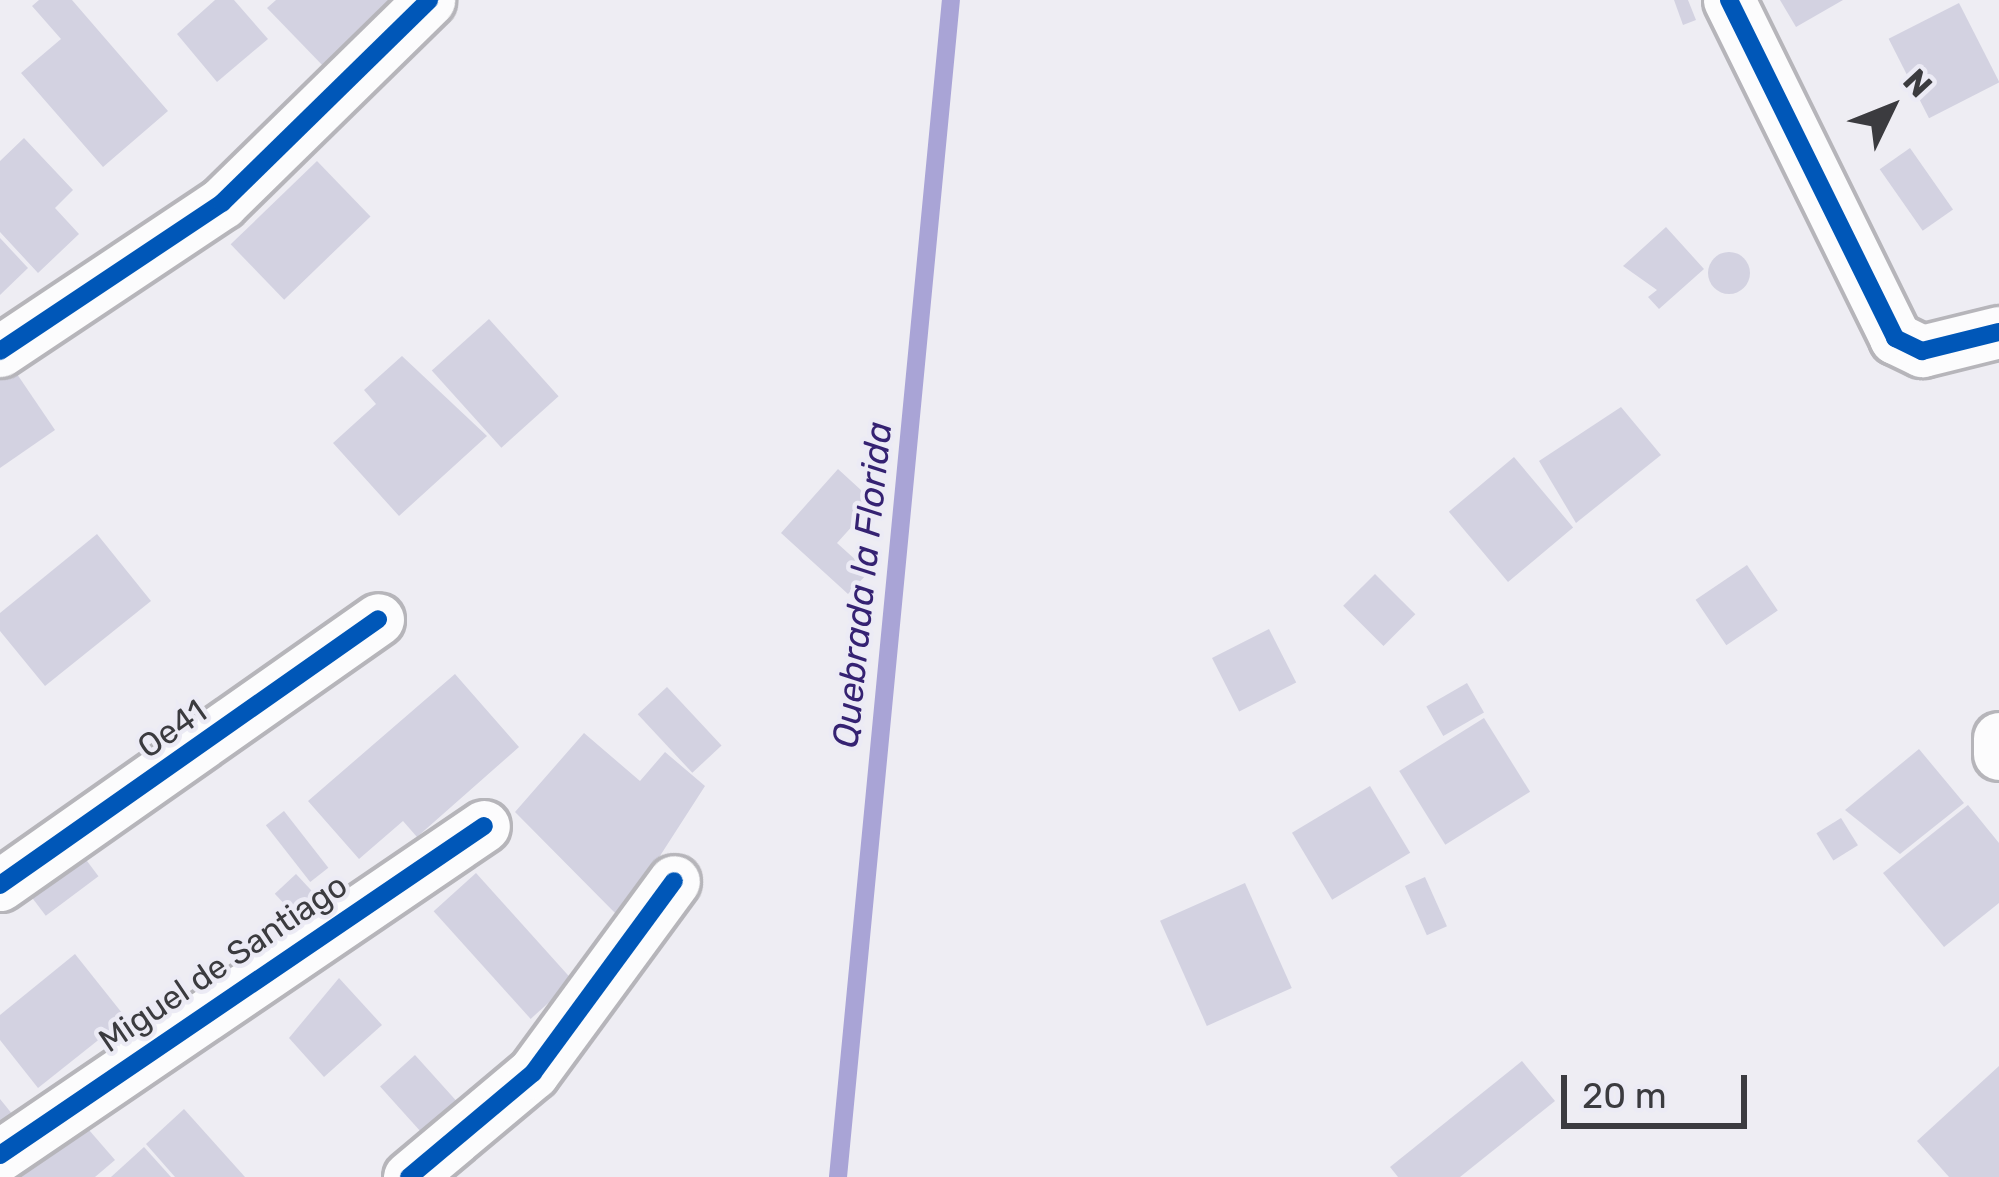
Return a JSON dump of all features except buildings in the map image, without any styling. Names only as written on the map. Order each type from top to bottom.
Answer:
[{"type":"street","points":[[0,351],[222,203],[429,0]]},
{"type":"street","points":[[1729,0],[1895,338],[1922,350],[1999,332]]},
{"type":"street","name":"Oe41","points":[[0,885],[378,620]]},
{"type":"street","points":[[1999,738],[1999,754]]},
{"type":"street","name":"Miguel de Santiago","points":[[0,1155],[484,826]]},
{"type":"street","points":[[409,1177],[533,1073],[674,881]]},
{"type":"waterway","name":"Quebrada la Florida","points":[[838,1177],[951,0]]},
{"type":"cycle path","points":[[0,351],[222,203],[429,0]]},
{"type":"cycle path","points":[[1729,0],[1895,338],[1922,351],[1999,332]]},
{"type":"cycle path","points":[[0,885],[378,619]]},
{"type":"cycle path","points":[[0,1155],[484,826]]},
{"type":"cycle path","points":[[409,1177],[533,1073],[674,881]]}]
